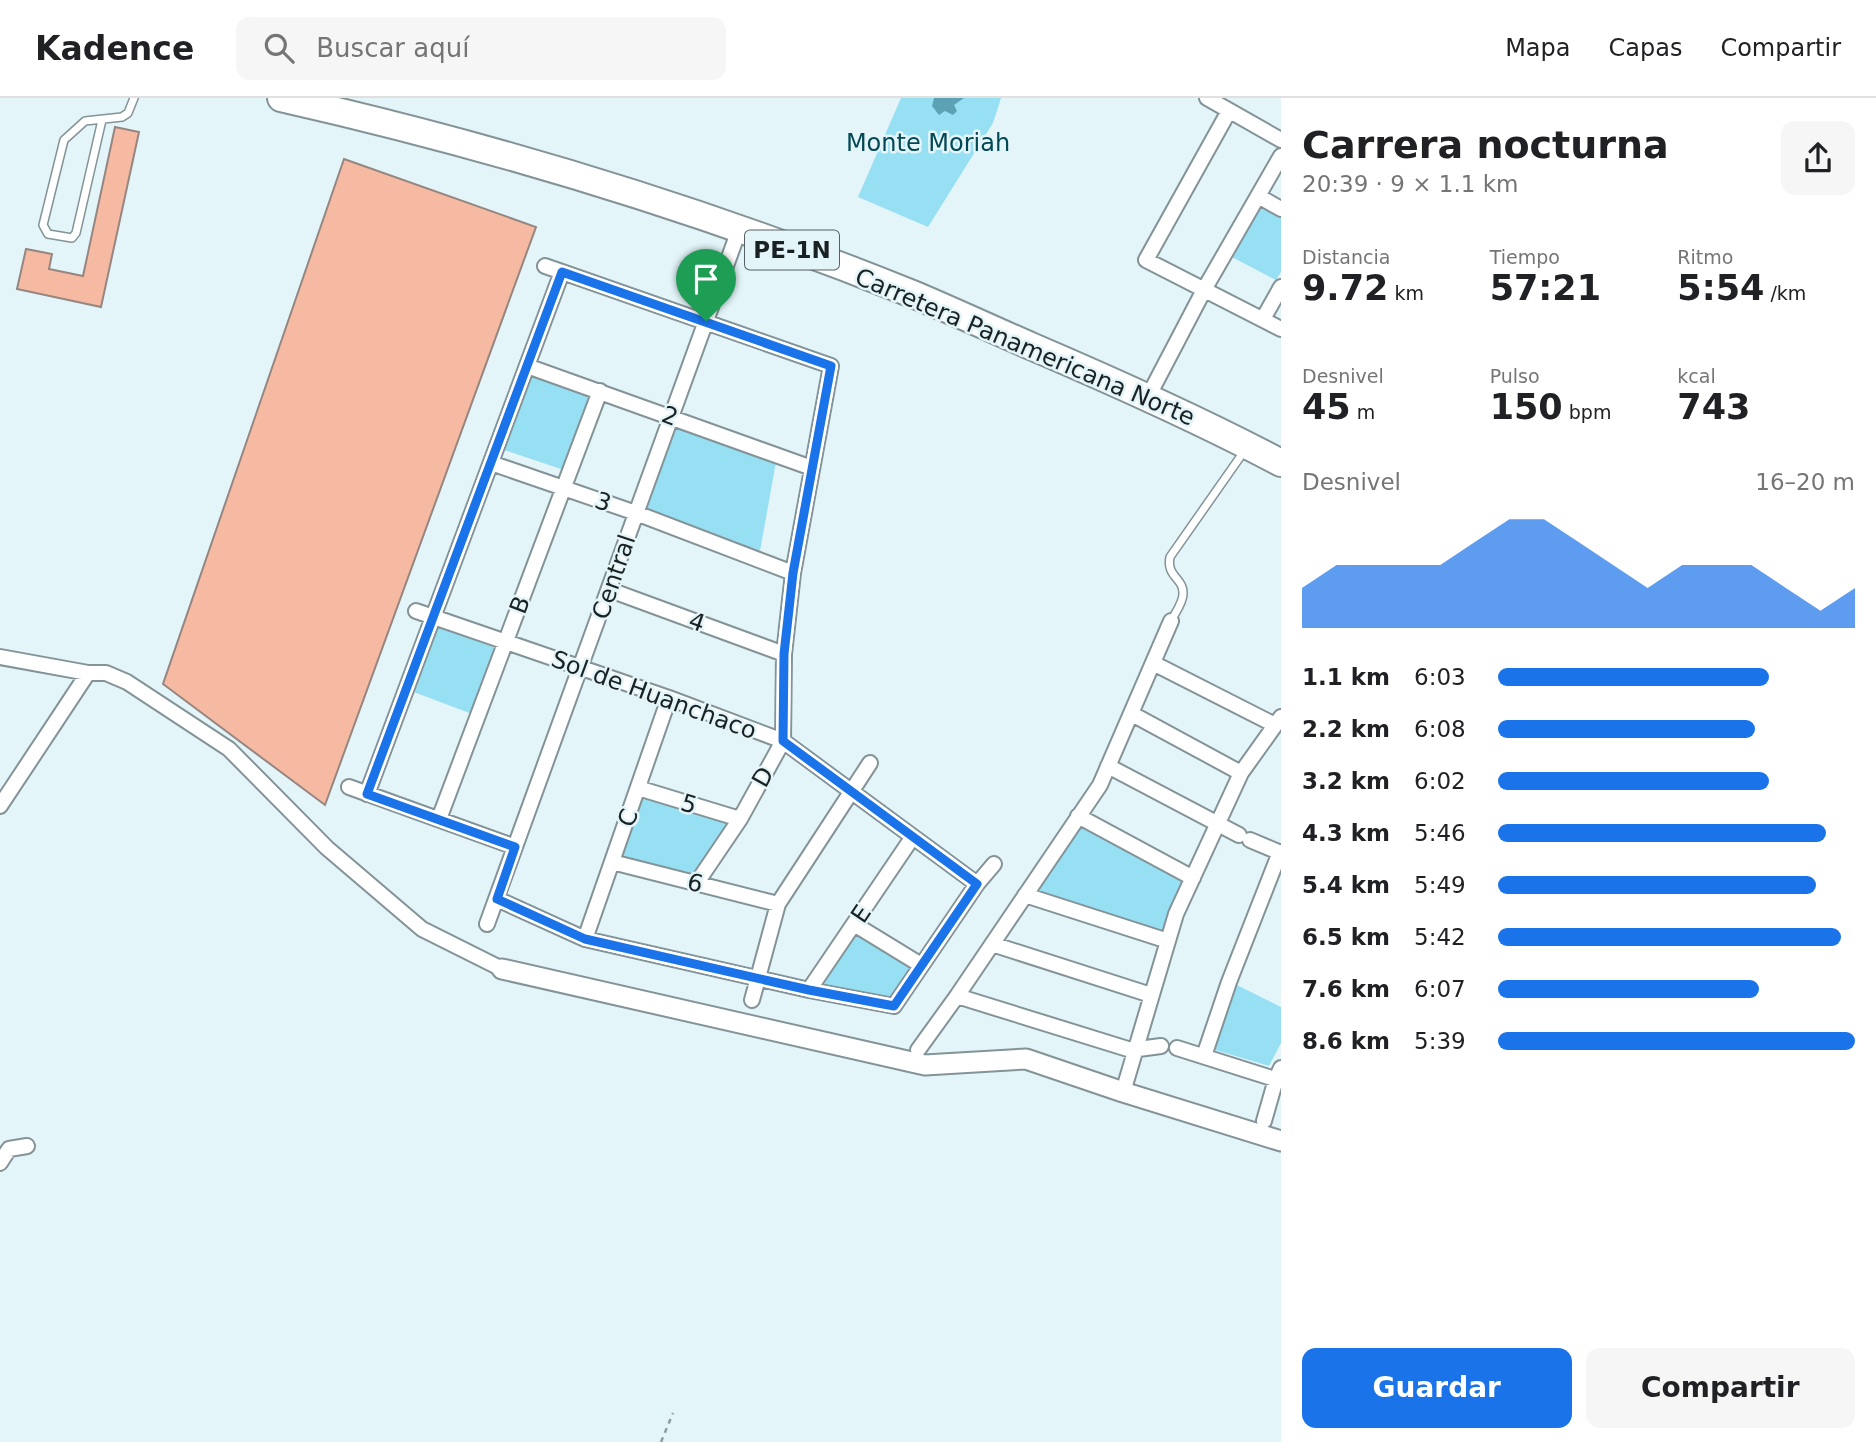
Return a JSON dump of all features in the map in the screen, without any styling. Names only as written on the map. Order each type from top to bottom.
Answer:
[{"type":"highway","name":"Carretera Panamericana Norte","points":[[281,98],[400,125],[657,201],[738,230],[915,295],[1148,397],[1281,463]]},
{"type":"street","points":[[1207,98],[1281,140]]},
{"type":"street","points":[[1229,111],[1146,260],[1281,329]]},
{"type":"street","points":[[1148,397],[1205,288],[1281,156]]},
{"type":"street","points":[[1258,196],[1281,209]]},
{"type":"street","name":"Central","points":[[488,924],[738,230]]},
{"type":"street","points":[[545,265],[706,321]]},
{"type":"street","points":[[367,794],[562,272]]},
{"type":"street","points":[[1263,319],[1281,288]]},
{"type":"street","name":"D","points":[[696,884],[740,819],[783,741],[784,654],[793,573],[831,366],[706,321]]},
{"type":"street","name":"2","points":[[527,366],[812,468]]},
{"type":"street","name":"B","points":[[439,819],[600,391]]},
{"type":"street","name":"3","points":[[491,463],[636,513],[793,573]]},
{"type":"street","name":"4","points":[[610,590],[784,654]]},
{"type":"street","name":"Sol de Huanchaco","points":[[416,611],[669,698],[783,741],[977,884]]},
{"type":"street","points":[[918,1050],[1100,785],[1171,621]]},
{"type":"street","points":[[0,657],[88,673],[106,673],[127,682],[229,749],[327,848],[422,929],[502,969],[925,1065],[1026,1059],[1281,1141]]},
{"type":"street","points":[[1123,1092],[1176,914],[1241,773],[1278,721],[1153,663]]},
{"type":"street","points":[[0,806],[88,673]]},
{"type":"street","name":"C","points":[[585,939],[669,698]]},
{"type":"street","points":[[1132,714],[1241,773]]},
{"type":"street","points":[[752,1000],[778,904],[870,763]]},
{"type":"street","points":[[1108,766],[1217,825],[1280,852],[1229,982],[1204,1056]]},
{"type":"street","points":[[349,787],[515,847]]},
{"type":"street","name":"5","points":[[638,788],[740,819]]},
{"type":"street","points":[[1078,817],[1193,878]]},
{"type":"street","name":"E","points":[[809,990],[912,838]]},
{"type":"street","name":"6","points":[[612,862],[778,904]]},
{"type":"street","points":[[497,899],[585,939],[809,990],[894,1006],[977,884],[994,864]]},
{"type":"street","points":[[1024,895],[1168,941]]},
{"type":"street","points":[[854,923],[921,965]]},
{"type":"street","points":[[992,944],[1151,995]]},
{"type":"street","points":[[957,996],[1131,1050],[1161,1046]]},
{"type":"street","points":[[1177,1048],[1279,1076],[1264,1121]]},
{"type":"street","points":[[0,1163],[4,1146],[27,1146]]},
{"type":"lane","points":[[102,120],[76,233],[72,238],[48,234],[43,225],[64,141],[85,121],[122,117],[128,113],[134,98]]},
{"type":"lane","points":[[1171,621],[1183,594],[1180,583],[1171,573],[1170,557],[1248,446]]},
{"type":"path","points":[[661,1442],[673,1413]]},
{"type":"green space","name":"Monte Moriah","points":[[901,98],[1001,98],[993,123],[928,227],[858,197]]},
{"type":"green space","points":[[1259,200],[1281,213],[1281,272],[1276,280],[1228,255]]},
{"type":"green space","points":[[529,369],[591,393],[564,470],[501,449]]},
{"type":"green space","points":[[675,425],[776,462],[760,551],[645,509]]},
{"type":"green space","points":[[435,626],[496,648],[472,714],[411,691]]},
{"type":"green space","points":[[640,794],[733,823],[693,880],[616,861]]},
{"type":"green space","points":[[1079,824],[1183,881],[1163,931],[1034,890]]},
{"type":"green space","points":[[855,929],[914,966],[888,1002],[816,989]]},
{"type":"green space","points":[[1235,984],[1281,1007],[1281,1043],[1269,1066],[1212,1049]]},
{"type":"shaded area","points":[[934,98],[964,98],[954,105],[957,111],[953,115],[945,111],[939,115],[932,106]]},
{"type":"building","points":[[115,127],[139,132],[101,307],[17,289],[26,249],[52,254],[49,269],[83,276]]},
{"type":"building","points":[[344,159],[536,227],[325,805],[163,684]]},
{"type":"route","points":[[562,272],[706,321],[831,366],[793,573],[784,654],[783,741],[977,884],[894,1006],[809,990],[585,939],[497,899],[515,847],[367,794],[562,272]]}]
